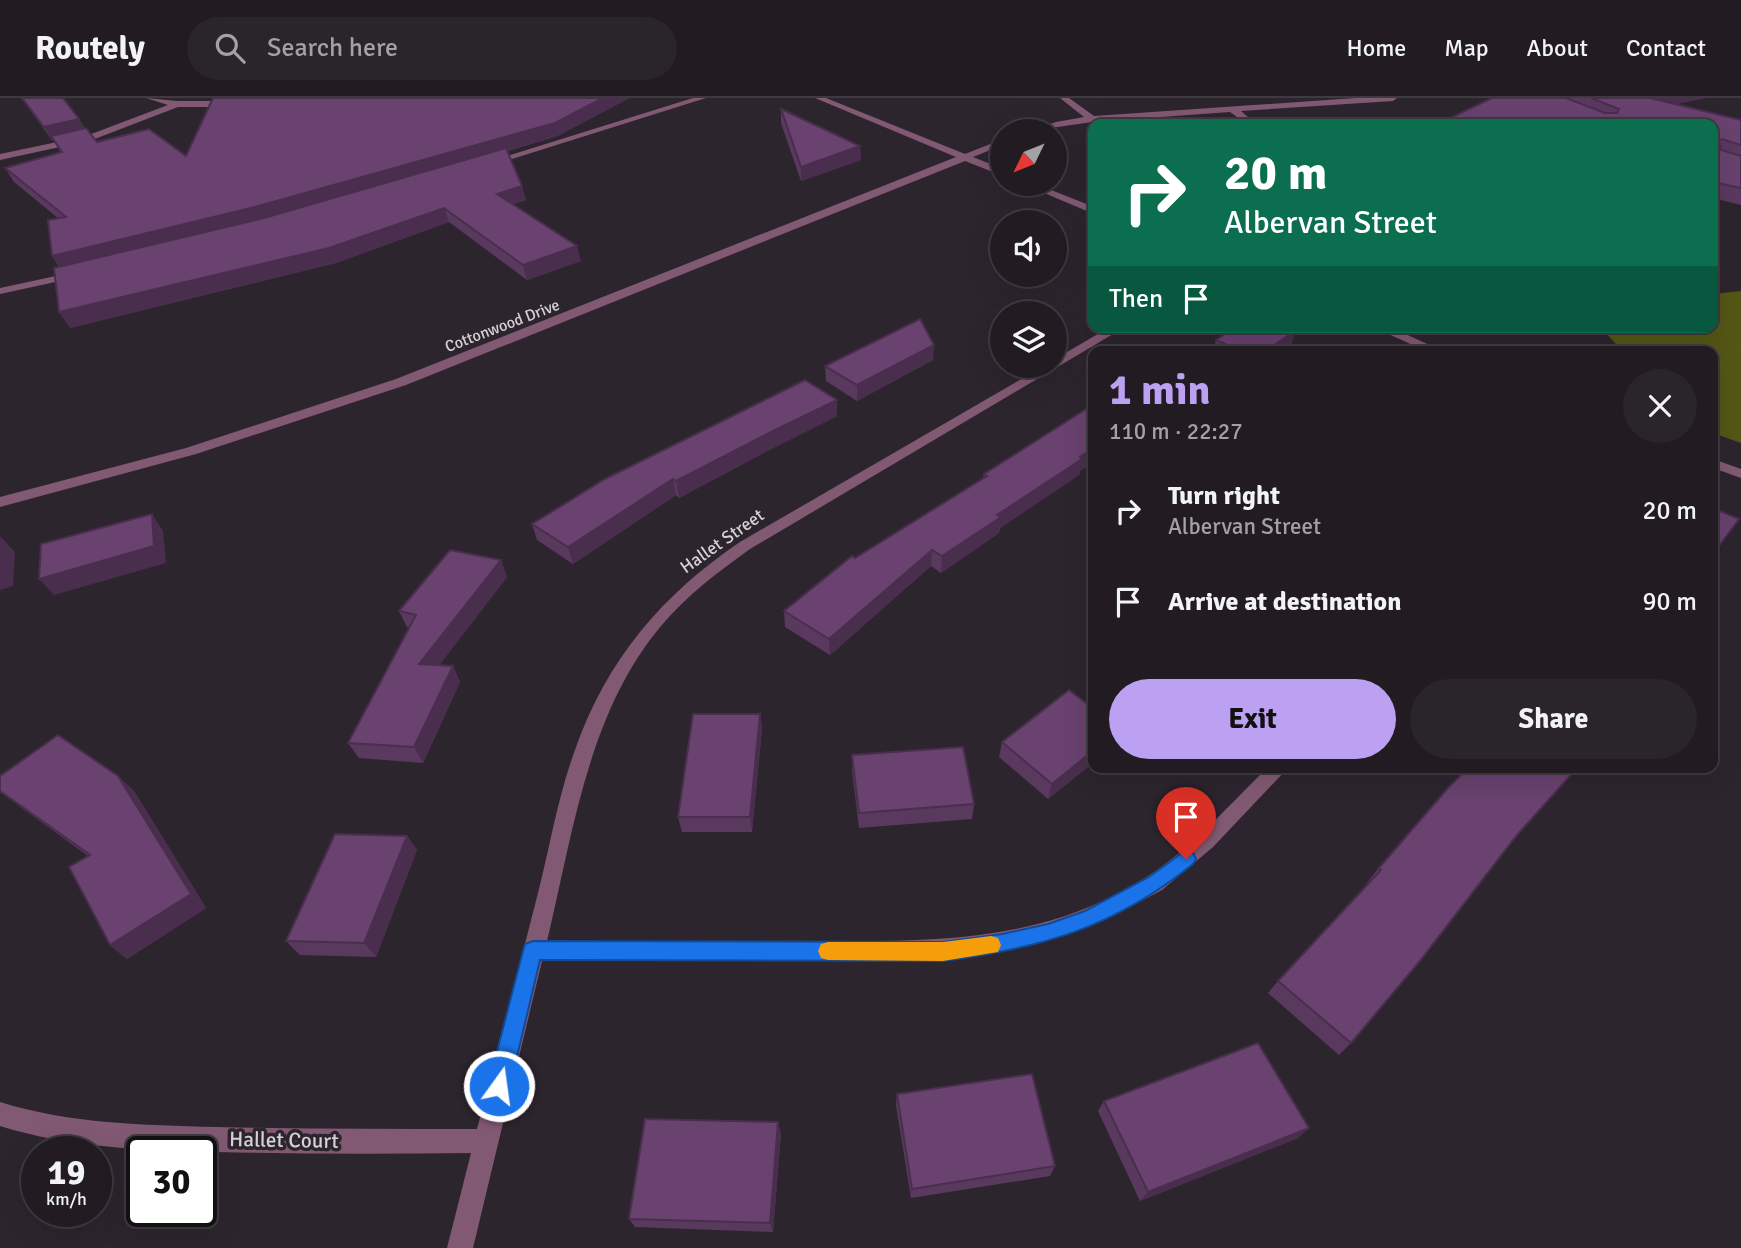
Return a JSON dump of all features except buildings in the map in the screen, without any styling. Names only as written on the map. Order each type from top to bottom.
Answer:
[{"type":"street","points":[[150,98],[177,104],[240,103]]},
{"type":"street","points":[[481,166],[702,98]]},
{"type":"street","points":[[819,98],[990,168]]},
{"type":"street","points":[[1064,98],[1092,119],[1393,98]]},
{"type":"street","points":[[0,157],[89,138],[177,104]]},
{"type":"street","points":[[1232,108],[1246,119]]},
{"type":"street","points":[[1068,123],[1088,120]]},
{"type":"street","name":"Cottonwood Drive","points":[[0,502],[191,451],[401,382],[990,147]]},
{"type":"street","points":[[1057,196],[1088,209]]},
{"type":"street","points":[[0,291],[96,271]]},
{"type":"street","name":"Hallet Street","points":[[1067,357],[1109,333]]},
{"type":"street","points":[[1393,333],[1425,346]]},
{"type":"street","name":"Hallet Street","points":[[460,1248],[584,750],[615,680],[656,621],[705,573],[774,527],[1032,378]]},
{"type":"street","points":[[1718,465],[1741,474]]},
{"type":"street","points":[[533,951],[943,951],[1002,944],[1048,933],[1091,918],[1156,883],[1202,846],[1274,773]]},
{"type":"street","name":"Hallet Court","points":[[0,1114],[25,1123],[90,1135],[258,1140],[486,1141]]},
{"type":"shaded area","points":[[1741,291],[1741,443],[1718,435],[1718,346],[1618,346],[1606,333],[1718,333],[1718,293]]},
{"type":"slow traffic","points":[[828,951],[943,951],[991,945]]},
{"type":"route","points":[[499,1086],[533,951],[943,951],[1002,944],[1048,933],[1091,918],[1156,883],[1186,859]]}]
